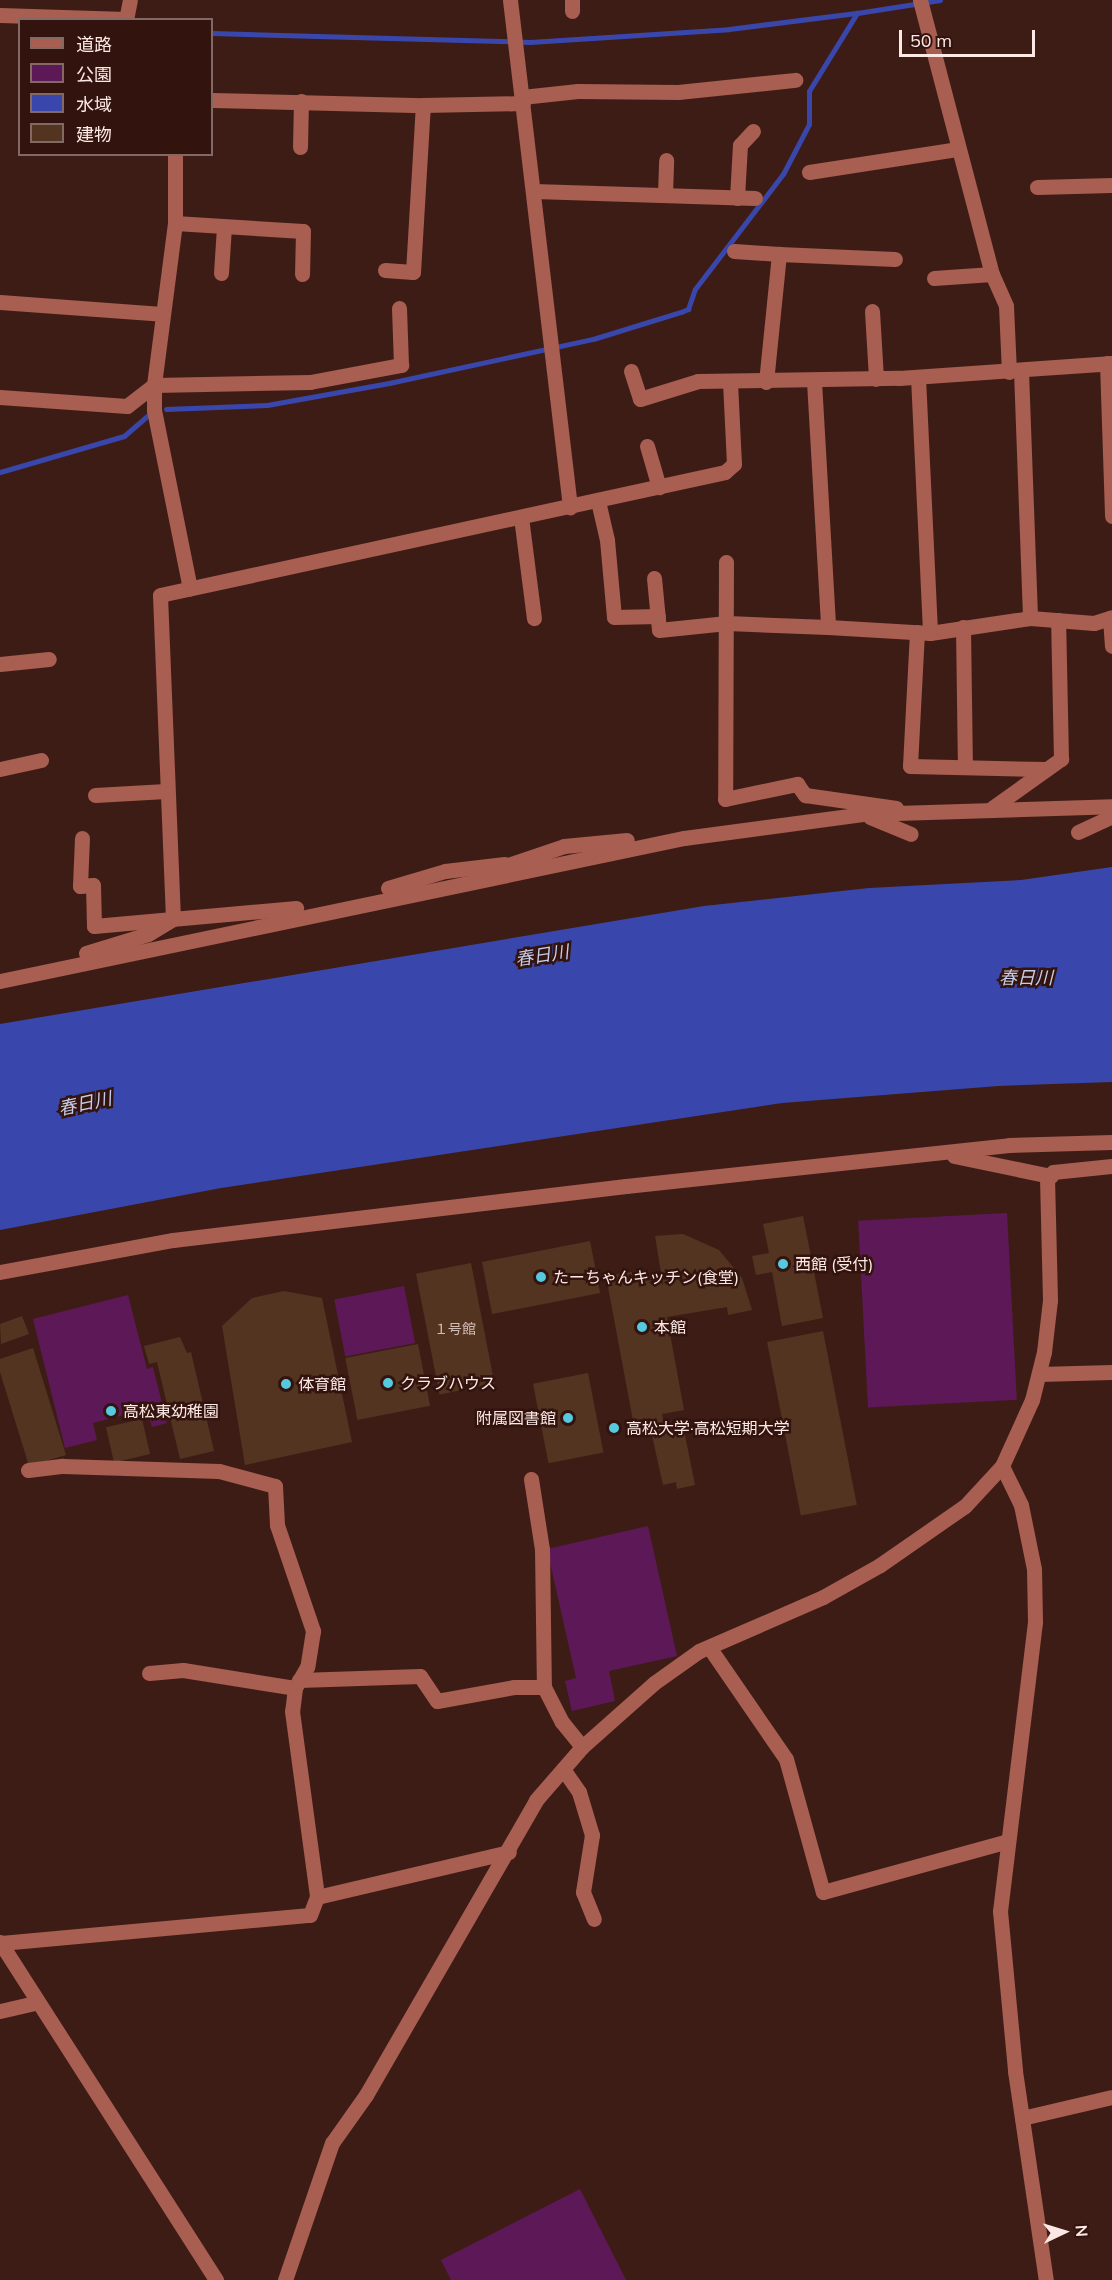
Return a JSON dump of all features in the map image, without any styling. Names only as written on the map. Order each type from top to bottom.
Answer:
[{"type":"street","points":[[126,18],[130,0]]},
{"type":"street","points":[[510,0],[518,42],[570,507]]},
{"type":"street","points":[[921,3],[992,274],[1006,306],[1015,371],[1030,618]]},
{"type":"street","points":[[0,15],[94,18]]},
{"type":"street","points":[[213,100],[423,105],[523,100],[578,91],[678,92],[795,80]]},
{"type":"street","points":[[300,147],[301,101]]},
{"type":"street","points":[[385,270],[413,272],[423,105]]},
{"type":"street","points":[[737,198],[740,145],[753,131]]},
{"type":"street","points":[[809,171],[958,149]]},
{"type":"street","points":[[175,156],[175,224],[162,314],[154,385],[154,410],[190,588]]},
{"type":"street","points":[[665,194],[666,160]]},
{"type":"street","points":[[1037,187],[1112,185]]},
{"type":"street","points":[[534,191],[755,198]]},
{"type":"street","points":[[175,224],[303,231],[302,274]]},
{"type":"street","points":[[221,273],[224,226]]},
{"type":"street","points":[[734,251],[895,259]]},
{"type":"street","points":[[766,382],[779,254]]},
{"type":"street","points":[[934,278],[992,274]]},
{"type":"street","points":[[0,302],[162,314]]},
{"type":"street","points":[[0,397],[127,406],[154,385],[310,382],[401,365],[399,308]]},
{"type":"street","points":[[872,311],[876,379]]},
{"type":"street","points":[[632,371],[640,399],[698,381],[730,383],[876,379],[1109,363],[1112,516]]},
{"type":"street","points":[[918,377],[923,632],[910,766],[1046,769]]},
{"type":"street","points":[[814,381],[828,627]]},
{"type":"street","points":[[173,919],[166,790],[160,595],[725,472],[734,464],[730,383]]},
{"type":"street","points":[[647,446],[659,487]]},
{"type":"street","points":[[597,501],[607,540],[614,616],[658,616]]},
{"type":"street","points":[[520,517],[534,618]]},
{"type":"street","points":[[726,562],[725,799],[797,784],[806,795],[894,805],[899,813]]},
{"type":"street","points":[[654,578],[659,630],[727,623],[923,632],[1030,618],[1094,623],[1111,617],[1112,646]]},
{"type":"street","points":[[992,808],[1061,759],[1058,620]]},
{"type":"street","points":[[963,627],[965,767]]},
{"type":"street","points":[[0,664],[49,659]]},
{"type":"street","points":[[0,769],[41,760]]},
{"type":"street","points":[[95,795],[166,790]]},
{"type":"street","points":[[82,838],[80,886],[93,885],[94,926],[310,906],[369,897],[509,868],[864,814],[992,808],[1112,806]]},
{"type":"street","points":[[864,814],[911,834]]},
{"type":"street","points":[[1078,832],[1112,816]]},
{"type":"street","points":[[0,981],[333,909],[369,897]]},
{"type":"street","points":[[310,906],[333,909]]},
{"type":"street","points":[[0,972],[55,969],[77,956],[148,934],[173,919]]},
{"type":"street","points":[[0,1272],[172,1240],[938,1153],[1112,1142]]},
{"type":"street","points":[[938,1153],[1051,1176],[1112,1166]]},
{"type":"street","points":[[285,2280],[333,2143],[366,2095],[509,1852],[536,1800],[582,1747],[654,1683],[709,1647],[823,1597],[880,1565],[965,1506],[1002,1466],[1032,1400],[1039,1374],[1050,1300],[1047,1179],[1051,1176]]},
{"type":"street","points":[[1039,1374],[1112,1372]]},
{"type":"street","points":[[28,1470],[63,1466],[219,1471],[275,1486],[277,1525],[313,1631],[307,1667],[297,1684],[292,1711],[317,1897],[310,1915],[0,1942],[216,2280]]},
{"type":"street","points":[[1002,1466],[1021,1505],[1034,1569],[1035,1622],[1000,1911],[1022,2118],[1046,2280]]},
{"type":"street","points":[[531,1479],[542,1550],[544,1687],[562,1722],[582,1747]]},
{"type":"street","points":[[709,1647],[786,1759],[823,1892],[1008,1841]]},
{"type":"street","points":[[149,1673],[183,1670],[297,1684],[420,1676],[437,1701],[514,1686],[544,1687]]},
{"type":"street","points":[[563,1769],[579,1792],[592,1835],[583,1892],[594,1919]]},
{"type":"street","points":[[317,1897],[509,1852]]},
{"type":"street","points":[[0,2011],[38,2002]]},
{"type":"street","points":[[1022,2118],[1112,2097]]},
{"type":"green space","points":[[1007,1213],[1017,1400],[868,1408],[858,1221]]},
{"type":"green space","points":[[404,1286],[415,1343],[345,1356],[334,1300]]},
{"type":"green space","points":[[128,1295],[147,1369],[153,1367],[167,1423],[152,1427],[147,1409],[93,1423],[97,1440],[65,1448],[33,1319]]},
{"type":"green space","points":[[648,1526],[677,1656],[609,1671],[615,1701],[572,1711],[565,1681],[576,1678],[547,1549]]},
{"type":"green space","points":[[580,2189],[626,2280],[451,2280],[441,2260]]},
{"type":"water","name":"春日川","points":[[1112,867],[1112,1082],[998,1086],[782,1103],[221,1188],[0,1230],[0,1024],[704,906],[869,888],[1021,880]]},
{"type":"building","name":"西館 (受付)","points":[[803,1216],[823,1318],[782,1326],[772,1272],[756,1275],[752,1256],[769,1253],[763,1224]]},
{"type":"building","name":"本館","points":[[683,1234],[719,1250],[742,1278],[752,1310],[728,1315],[727,1307],[667,1317],[684,1410],[662,1414],[665,1427],[645,1431],[643,1419],[633,1421],[606,1276],[637,1271],[639,1288],[644,1277],[650,1274],[663,1285],[655,1236]]},
{"type":"building","name":"たーちゃんキッチン(食堂)","points":[[590,1241],[600,1293],[492,1314],[482,1262]]},
{"type":"building","points":[[471,1263],[494,1384],[439,1394],[416,1274]]},
{"type":"building","name":"体育館","points":[[284,1291],[322,1298],[352,1442],[245,1465],[222,1326],[252,1298]]},
{"type":"building","points":[[22,1316],[29,1334],[1,1344],[0,1324]]},
{"type":"building","points":[[823,1331],[857,1505],[801,1516],[767,1342]]},
{"type":"building","points":[[180,1337],[187,1353],[191,1352],[214,1451],[180,1459],[157,1362],[149,1364],[144,1346]]},
{"type":"building","name":"クラブハウス","points":[[418,1344],[430,1406],[357,1420],[345,1358]]},
{"type":"building","points":[[33,1348],[66,1455],[29,1466],[0,1372],[0,1359]]},
{"type":"building","name":"附属図書館","points":[[588,1373],[603,1453],[548,1463],[533,1384]]},
{"type":"building","points":[[142,1419],[150,1454],[114,1462],[106,1427]]},
{"type":"building","points":[[682,1420],[695,1485],[677,1489],[676,1482],[663,1485],[651,1431]]},
{"type":"waterway","points":[[166,409],[267,405],[389,383],[593,339],[688,309],[695,289],[783,174],[809,124],[809,91],[857,13],[940,0]]},
{"type":"waterway","points":[[213,33],[530,42],[729,29],[856,13]]},
{"type":"waterway","points":[[0,472],[124,436],[150,413]]},
{"type":"place","name":"西館 (受付)","points":[[783,1264]]},
{"type":"place","name":"たーちゃんキッチン(食堂)","points":[[541,1277]]},
{"type":"place","name":"本館","points":[[642,1327]]},
{"type":"place","name":"クラブハウス","points":[[388,1383]]},
{"type":"place","name":"体育館","points":[[286,1384]]},
{"type":"place","name":"高松東幼稚園","points":[[111,1411]]},
{"type":"place","name":"附属図書館","points":[[568,1418]]},
{"type":"place","name":"高松大学·高松短期大学","points":[[614,1428]]}]
